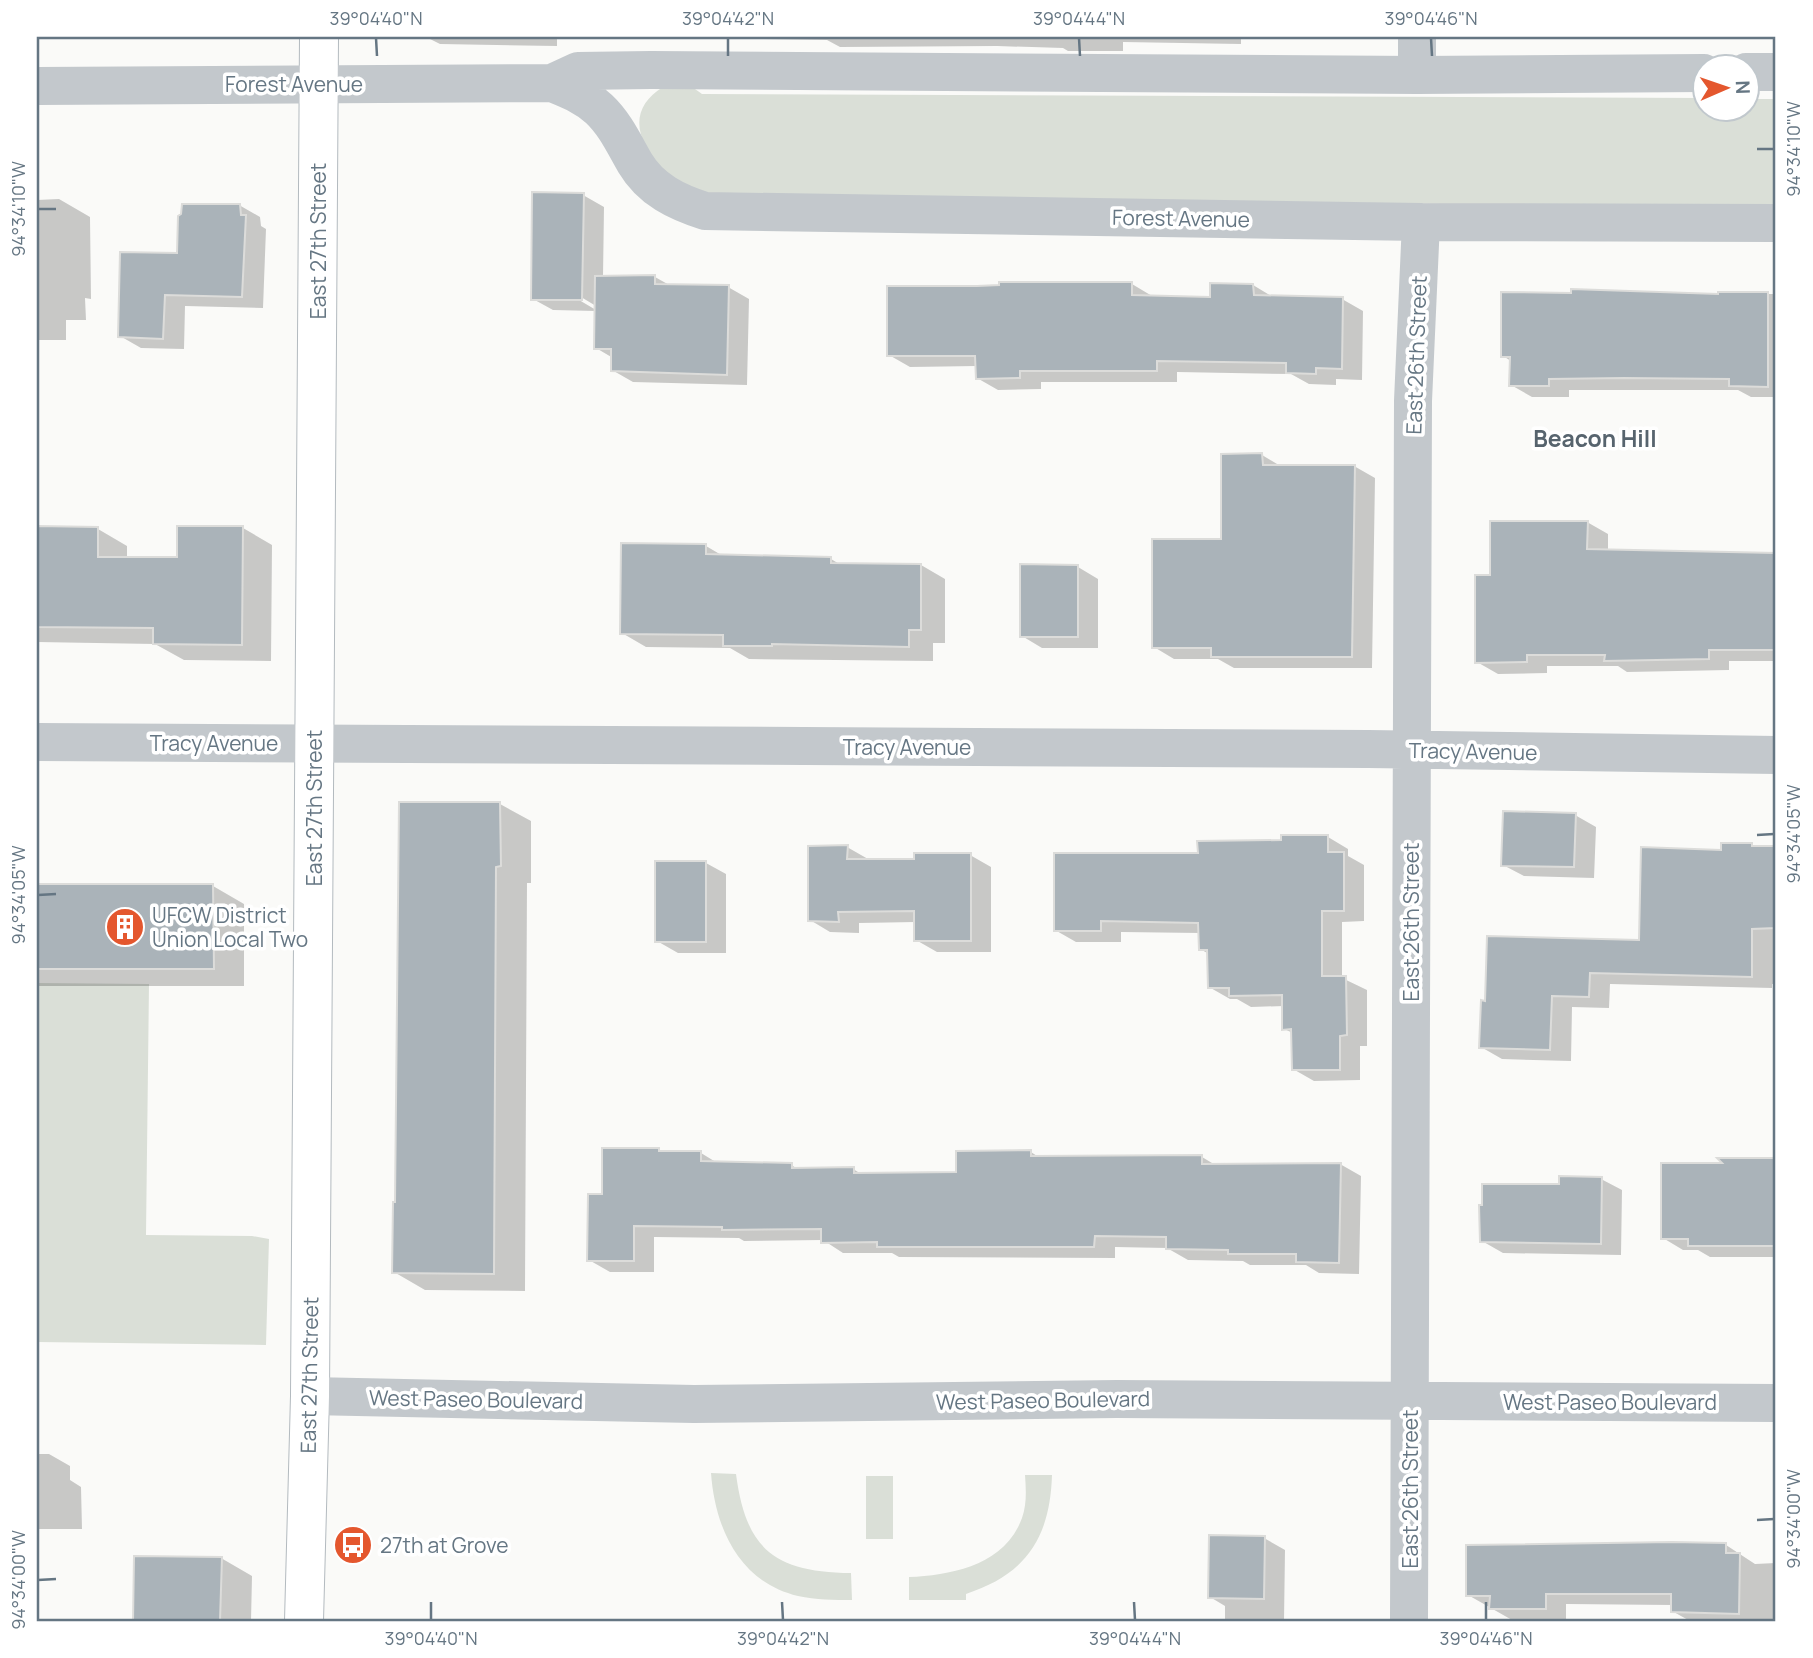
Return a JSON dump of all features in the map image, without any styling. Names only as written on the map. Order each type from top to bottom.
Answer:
[{"type":"main road","name":"East 27th Street","points":[[304,1621],[310,1396],[319,37]]},
{"type":"street","points":[[1417,37],[1417,75]]},
{"type":"street","name":"Forest Avenue","points":[[552,83],[578,71],[651,70],[1417,75],[1690,73]]},
{"type":"street","points":[[620,134],[624,107],[632,83],[651,70]]},
{"type":"street","name":"Forest Avenue","points":[[37,86],[552,83],[580,95],[600,110],[620,134],[636,165],[654,186],[678,203],[705,211],[1421,222],[1776,223]]},
{"type":"street","name":"East 26th Street","points":[[1409,1621],[1413,401],[1421,222]]},
{"type":"street","name":"Tracy Avenue","points":[[37,742],[1411,750],[1776,755]]},
{"type":"street","name":"West Paseo Boulevard","points":[[310,1396],[694,1404],[1117,1399],[1776,1403]]},
{"type":"shaded area","points":[[663,87],[695,89],[702,94],[1690,98],[1690,122],[1760,122],[1760,99],[1776,99],[1776,209],[697,193],[656,166],[642,138],[639,121],[641,113],[648,99]]},
{"type":"shaded area","points":[[37,983],[149,984],[146,1235],[252,1236],[269,1239],[266,1345],[37,1342]]},
{"type":"shaded area","points":[[711,1473],[736,1474],[748,1522],[757,1539],[769,1552],[784,1562],[803,1568],[851,1573],[852,1600],[798,1596],[777,1589],[760,1579],[734,1550],[725,1532],[713,1494]]},
{"type":"shaded area","points":[[1025,1475],[1052,1475],[1046,1517],[1040,1535],[1019,1564],[1005,1576],[966,1594],[966,1600],[909,1600],[909,1577],[959,1570],[990,1557],[1003,1547],[1022,1518],[1026,1491]]},
{"type":"shaded area","points":[[866,1476],[893,1476],[893,1539],[866,1539]]},
{"type":"building","points":[[532,192],[584,193],[582,300],[531,300]]},
{"type":"building","points":[[182,204],[240,204],[241,215],[246,215],[242,297],[165,295],[163,339],[118,337],[120,252],[177,253],[178,216],[181,214]]},
{"type":"building","points":[[655,275],[655,284],[729,285],[727,375],[611,371],[611,349],[594,349],[595,276]]},
{"type":"building","points":[[999,282],[1132,282],[1132,295],[1210,297],[1210,283],[1253,284],[1254,295],[1343,297],[1342,369],[1316,368],[1316,374],[1286,373],[1286,363],[1157,361],[1157,371],[1020,371],[1020,378],[976,379],[975,356],[887,356],[887,286],[977,286],[999,285]]},
{"type":"building","points":[[1571,289],[1718,294],[1768,292],[1768,387],[1729,386],[1729,379],[1624,378],[1549,379],[1549,386],[1509,386],[1510,357],[1501,357],[1501,292],[1571,293]]},
{"type":"building","points":[[1262,453],[1263,465],[1355,465],[1352,657],[1211,657],[1211,648],[1152,648],[1152,539],[1221,539],[1221,454]]},
{"type":"building","points":[[1490,521],[1588,521],[1587,549],[1776,553],[1776,650],[1709,650],[1709,659],[1604,661],[1605,655],[1527,655],[1527,662],[1475,663],[1475,575],[1490,575]]},
{"type":"building","points":[[37,526],[98,527],[98,557],[177,557],[177,526],[243,526],[242,645],[153,644],[153,628],[37,627]]},
{"type":"building","points":[[621,543],[706,544],[706,554],[831,557],[831,563],[921,564],[921,630],[909,630],[909,647],[772,644],[723,646],[723,635],[620,634]]},
{"type":"building","points":[[1020,564],[1078,565],[1078,637],[1020,637]]},
{"type":"building","points":[[399,802],[500,802],[501,866],[496,867],[494,1274],[392,1273]]},
{"type":"building","points":[[1503,811],[1576,813],[1574,867],[1501,866]]},
{"type":"building","points":[[1281,835],[1328,835],[1328,852],[1344,852],[1344,911],[1322,911],[1322,976],[1346,976],[1347,1035],[1340,1036],[1340,1070],[1292,1070],[1291,1029],[1282,1030],[1282,995],[1229,996],[1229,988],[1208,988],[1207,950],[1199,950],[1198,923],[1101,921],[1101,931],[1054,931],[1054,853],[1198,853],[1197,841],[1281,840]]},
{"type":"building","points":[[1721,843],[1776,846],[1776,928],[1752,929],[1752,977],[1590,973],[1589,997],[1552,996],[1550,1050],[1479,1048],[1481,1000],[1485,1001],[1487,936],[1639,940],[1641,847],[1721,850]]},
{"type":"building","points":[[848,845],[847,859],[914,859],[914,853],[971,853],[971,941],[914,941],[914,911],[838,912],[839,922],[808,921],[808,846]]},
{"type":"building","points":[[655,861],[706,861],[706,942],[655,942]]},
{"type":"building","name":"UFCW District Union Local Two","points":[[37,884],[213,884],[214,969],[37,969]]},
{"type":"building","points":[[602,1148],[701,1151],[701,1161],[792,1163],[792,1168],[854,1167],[854,1173],[956,1172],[956,1151],[1031,1150],[1031,1156],[1202,1155],[1202,1164],[1341,1163],[1339,1263],[1296,1262],[1296,1254],[1228,1254],[1228,1250],[1166,1249],[1166,1237],[1095,1236],[1094,1247],[877,1247],[877,1242],[821,1243],[821,1229],[722,1230],[722,1227],[634,1226],[634,1261],[587,1261],[588,1194],[602,1194]]},
{"type":"building","points":[[1717,1158],[1776,1158],[1776,1246],[1688,1246],[1688,1239],[1661,1239],[1661,1163],[1722,1163]]},
{"type":"building","points":[[1559,1176],[1602,1177],[1601,1244],[1480,1242],[1479,1205],[1482,1205],[1482,1184],[1559,1184]]},
{"type":"building","points":[[1209,1535],[1265,1536],[1264,1599],[1208,1598]]},
{"type":"building","points":[[1726,1543],[1726,1553],[1740,1553],[1739,1614],[1671,1612],[1671,1594],[1546,1594],[1546,1609],[1489,1609],[1490,1596],[1466,1596],[1466,1545]]},
{"type":"building","points":[[134,1556],[222,1557],[220,1621],[133,1621]]},
{"type":"place","name":"UFCW District Union Local Two","points":[[125,927]]},
{"type":"place","name":"27th at Grove","points":[[353,1545]]},
{"type":"district","name":"Beacon Hill","points":[[1595,438]]}]
